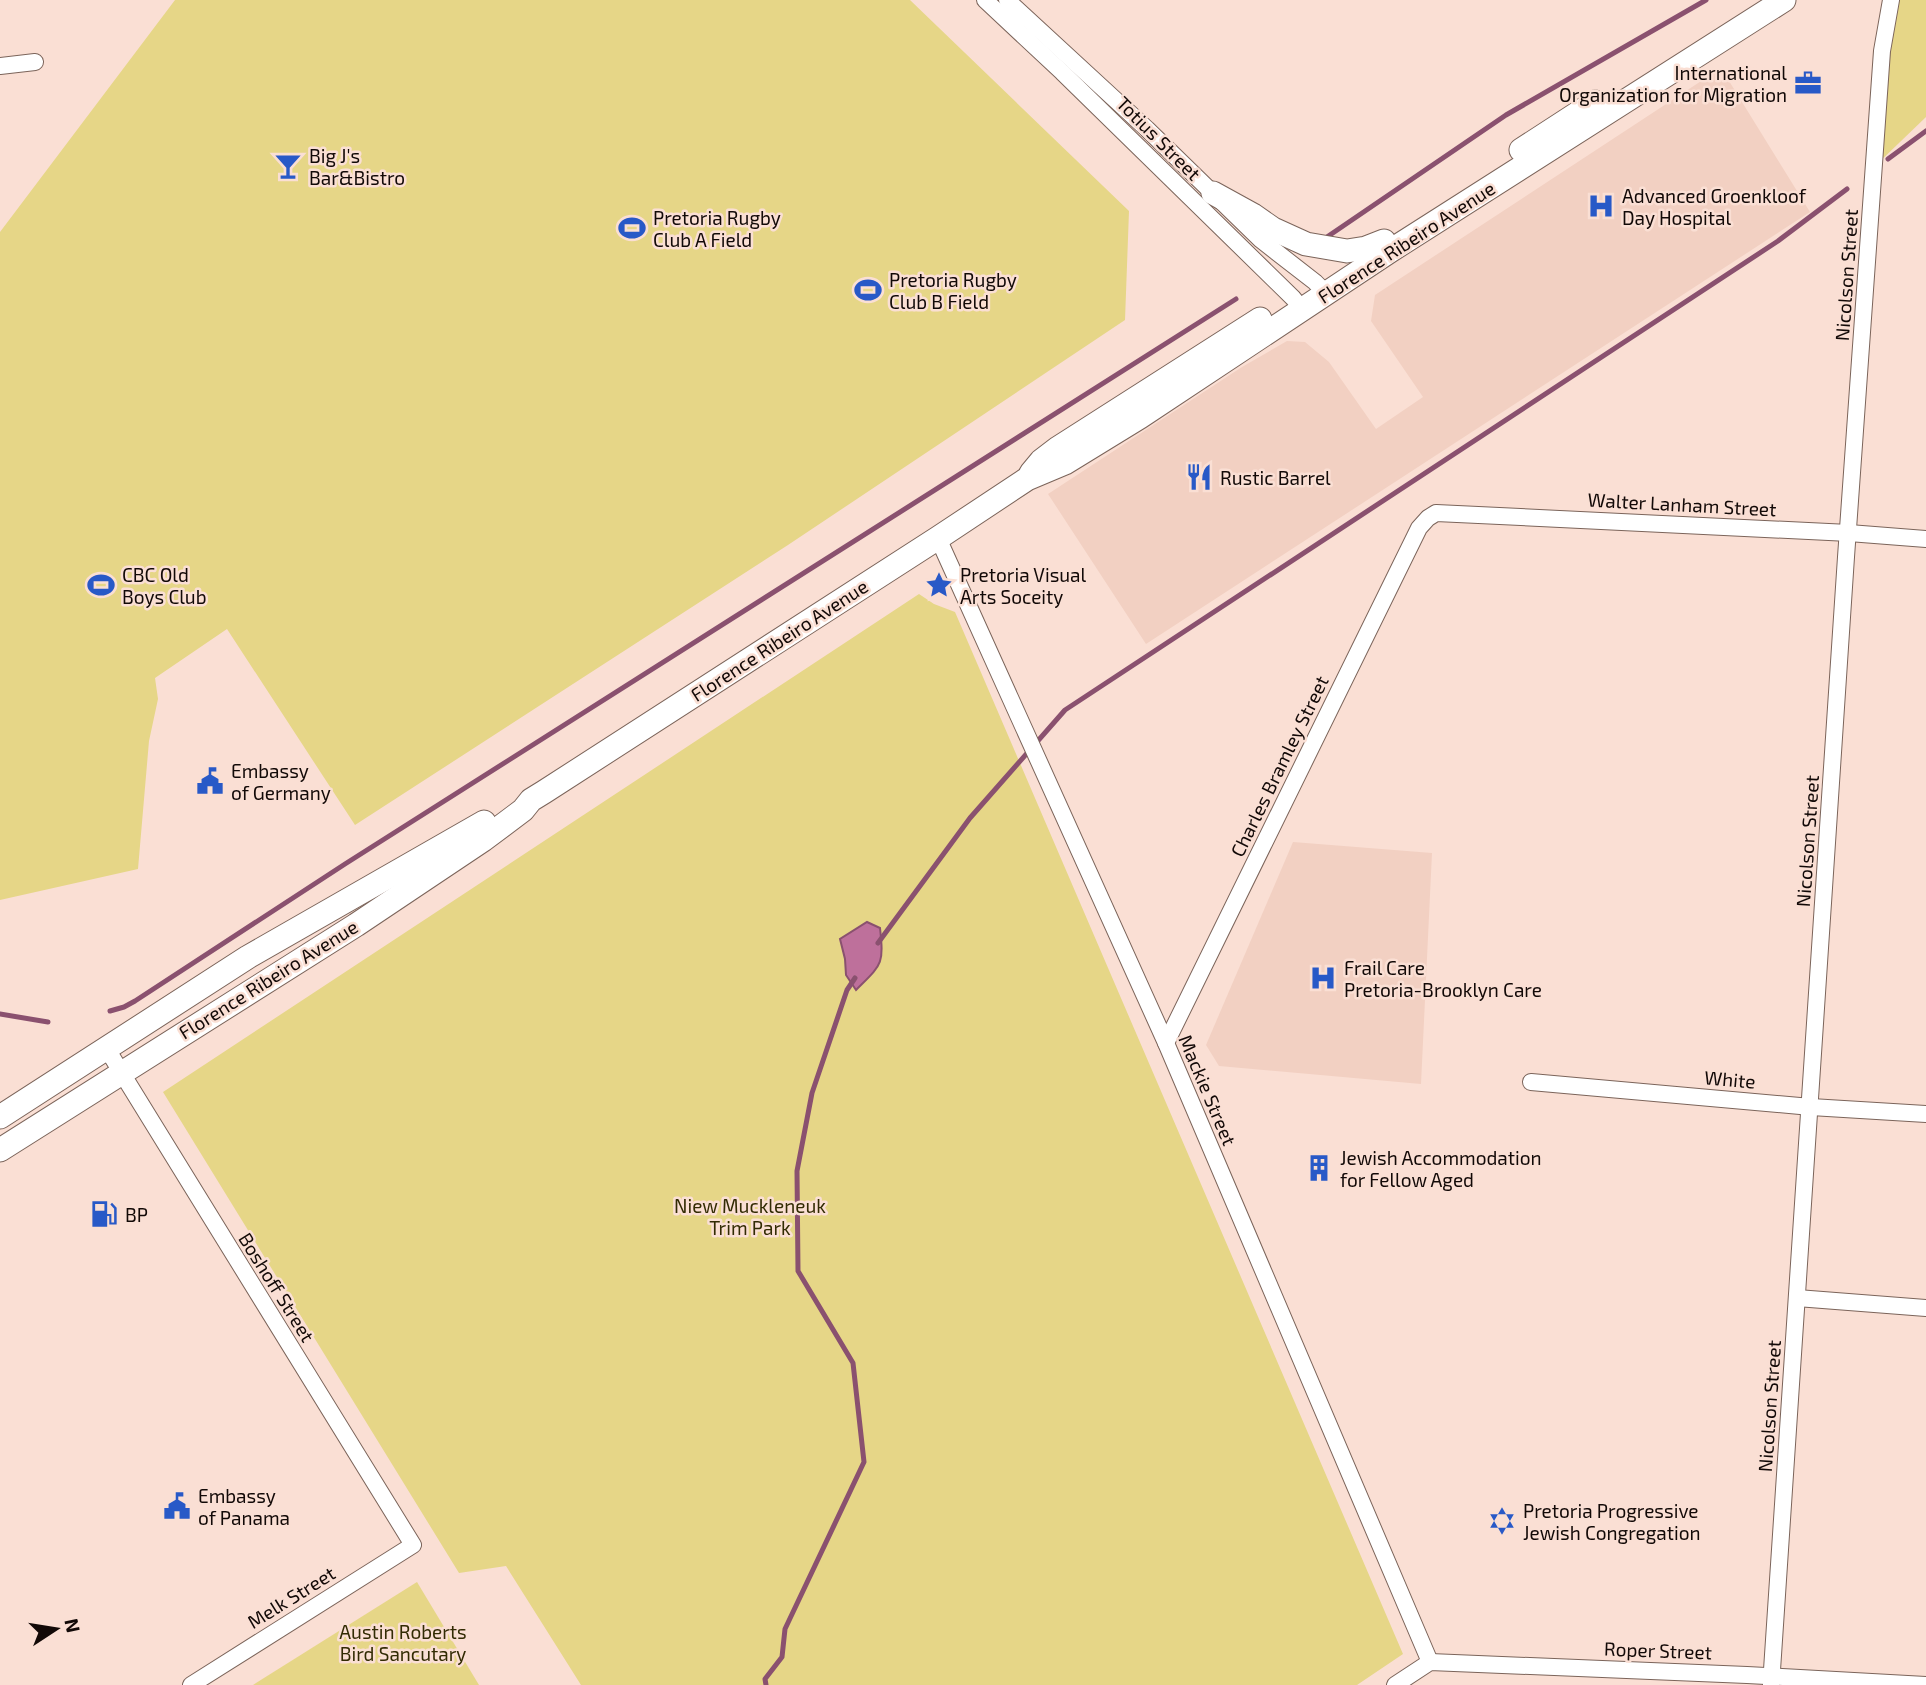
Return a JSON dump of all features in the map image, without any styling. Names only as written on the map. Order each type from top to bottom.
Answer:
[{"type":"main road","name":"Florence Ribeiro Avenue","points":[[1321,288],[1384,241],[1552,130],[1758,0]]},
{"type":"main road","name":"Florence Ribeiro Avenue","points":[[0,1150],[414,886],[483,840],[523,810],[531,800],[1027,479],[1041,461],[1058,448],[1297,304],[1784,0]]},
{"type":"main road","points":[[1213,193],[1273,229],[1306,244],[1347,251],[1367,248],[1384,241]]},
{"type":"main road","name":"Florence Ribeiro Avenue","points":[[0,1117],[248,957],[492,817],[531,800]]},
{"type":"street","name":"Totius Street","points":[[985,0],[1062,72],[1297,304]]},
{"type":"street","name":"Totius Street","points":[[1007,0],[1261,240],[1321,288]]},
{"type":"street","name":"Nicolson Street","points":[[1772,1681],[1882,51],[1891,0]]},
{"type":"street","points":[[0,66],[35,62]]},
{"type":"street","name":"Walter Lanham Street","points":[[1436,513],[1926,539]]},
{"type":"street","name":"Charles Bramley Street","points":[[1166,1043],[1419,528],[1436,513]]},
{"type":"street","name":"Mackie Street","points":[[938,538],[1166,1043],[1430,1662]]},
{"type":"street","name":"Boshoff Street","points":[[107,1049],[413,1545]]},
{"type":"street","name":"White","points":[[1531,1082],[1811,1107],[1926,1114]]},
{"type":"street","points":[[1797,1298],[1926,1308]]},
{"type":"street","name":"Melk Street","points":[[191,1685],[413,1545]]},
{"type":"street","points":[[1395,1685],[1430,1662]]},
{"type":"street","name":"Roper Street","points":[[1430,1662],[1772,1681],[1926,1685]]},
{"type":"shaded area","points":[[1721,68],[1810,212],[1146,644],[1048,494],[1242,367],[1287,341],[1305,342],[1329,362],[1376,429],[1423,397],[1371,321],[1375,295]]},
{"type":"shaded area","points":[[1293,842],[1432,853],[1421,1084],[1219,1066],[1206,1045]]},
{"type":"shaded area","points":[[867,922],[880,928],[881,957],[876,969],[856,990],[846,975],[840,939]]},
{"type":"green space","points":[[175,0],[910,0],[1129,211],[1125,320],[788,545],[355,825],[227,629],[155,678],[158,699],[149,741],[138,869],[0,900],[0,232]]},
{"type":"green space","points":[[1891,0],[1926,0],[1926,117],[1873,168]]},
{"type":"green space","name":"Niew Muckleneuk Trim Park","points":[[919,594],[934,604],[955,612],[1403,1654],[1357,1685],[581,1685],[506,1566],[459,1573],[163,1092]]},
{"type":"green space","name":"Austin Roberts Bird Sancutary","points":[[417,1582],[479,1685],[253,1685]]},
{"type":"waterway","points":[[1324,239],[1506,115],[1706,0]]},
{"type":"waterway","points":[[1888,159],[1926,131]]},
{"type":"waterway","points":[[878,943],[970,818],[1065,710],[1778,241],[1847,189]]},
{"type":"waterway","points":[[110,1011],[135,1001],[345,864],[1236,299]]},
{"type":"waterway","points":[[766,1685],[765,1679],[782,1657],[785,1629],[864,1462],[853,1363],[798,1271],[797,1171],[812,1093],[847,990],[855,978]]},
{"type":"waterway","points":[[0,1014],[48,1022]]},
{"type":"place","name":"International Organization for Migration","points":[[1808,83]]},
{"type":"place","name":"Big J's Bar&Bistro","points":[[288,166]]},
{"type":"place","name":"Advanced Groenkloof Day Hospital","points":[[1601,206]]},
{"type":"place","name":"Pretoria Rugby Club A Field","points":[[632,228]]},
{"type":"place","name":"Pretoria Rugby Club B Field","points":[[868,290]]},
{"type":"place","name":"Rustic Barrel","points":[[1199,477]]},
{"type":"place","name":"CBC Old Boys Club","points":[[101,585]]},
{"type":"place","name":"Pretoria Visual Arts Soceity","points":[[939,585]]},
{"type":"place","name":"Embassy of Germany","points":[[210,781]]},
{"type":"place","name":"Frail Care Pretoria-Brooklyn Care","points":[[1323,978]]},
{"type":"place","name":"Jewish Accommodation for Fellow Aged","points":[[1319,1168]]},
{"type":"place","name":"BP","points":[[104,1214]]},
{"type":"place","name":"Embassy of Panama","points":[[177,1506]]},
{"type":"place","name":"Pretoria Progressive Jewish Congregation","points":[[1502,1521]]}]
